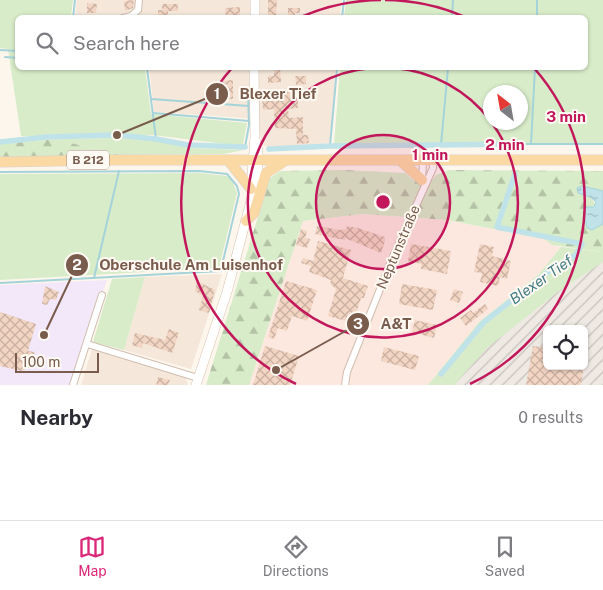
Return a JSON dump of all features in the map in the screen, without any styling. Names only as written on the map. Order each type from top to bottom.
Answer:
[{"type":"main road","name":"B 212","points":[[0,162],[603,160]]},
{"type":"main road","points":[[229,161],[252,192]]},
{"type":"main road","points":[[401,161],[422,180]]},
{"type":"main road","points":[[246,221],[254,213],[266,174],[284,162]]},
{"type":"street","points":[[132,15],[138,10],[139,0]]},
{"type":"street","points":[[255,0],[255,15]]},
{"type":"street","points":[[87,344],[197,381],[227,292],[252,192],[255,161],[254,70]]},
{"type":"street","name":"Neptunstraße","points":[[422,193],[422,180],[428,161]]},
{"type":"street","name":"Neptunstraße","points":[[345,385],[347,372],[389,265],[433,168],[428,161]]},
{"type":"street","points":[[73,385],[102,295]]},
{"type":"shaded area","points":[[77,0],[342,0],[340,15],[75,15]]},
{"type":"shaded area","points":[[149,70],[336,70],[330,143],[270,147],[262,145],[258,119],[154,112]]},
{"type":"shaded area","points":[[362,214],[447,220],[545,239],[552,245],[561,247],[539,274],[479,322],[428,385],[249,385],[303,221]]},
{"type":"shaded area","points":[[603,261],[603,385],[446,385],[518,314]]},
{"type":"shaded area","points":[[222,274],[191,369],[124,350],[145,277]]},
{"type":"shaded area","points":[[107,280],[70,385],[0,385],[0,285]]},
{"type":"shaded area","points":[[92,349],[186,377],[188,385],[81,385]]},
{"type":"green space","points":[[0,0],[73,0],[71,15],[15,15],[15,70],[145,70],[151,114],[247,123],[243,145],[153,135],[21,136],[8,49],[0,48]]},
{"type":"green space","points":[[346,0],[603,0],[603,144],[334,144],[340,70],[588,70],[588,15],[344,15]]},
{"type":"green space","points":[[116,138],[153,140],[189,148],[244,150],[224,154],[118,155],[55,139]]},
{"type":"green space","points":[[55,139],[118,155],[0,157],[0,144]]},
{"type":"green space","points":[[343,170],[405,173],[413,180],[429,184],[436,175],[449,170],[603,171],[603,191],[582,186],[585,196],[590,197],[596,205],[583,212],[587,228],[603,224],[603,252],[552,245],[544,239],[447,220],[362,214],[303,221],[249,385],[206,385],[270,178],[280,171]]},
{"type":"green space","points":[[200,173],[227,176],[232,180],[237,193],[219,268],[0,280],[0,174]]},
{"type":"green space","points":[[561,247],[603,252],[603,262],[559,291],[487,348],[454,385],[428,385],[479,322],[539,274]]},
{"type":"green space","points":[[145,277],[124,350],[93,342],[112,279]]},
{"type":"water","points":[[582,186],[603,191],[603,224],[592,230],[587,228],[583,212],[587,207],[594,207],[596,202],[590,197],[578,193],[577,188]]},
{"type":"building","points":[[134,0],[133,8],[125,11],[124,1]]},
{"type":"building","points":[[268,0],[277,0],[276,15],[268,15]]},
{"type":"building","points":[[87,3],[97,4],[96,13],[87,13]]},
{"type":"building","points":[[162,4],[178,4],[178,11],[168,11],[168,15],[158,15],[158,10],[162,10]]},
{"type":"building","points":[[240,7],[240,15],[226,15],[225,8]]},
{"type":"building","points":[[288,8],[300,8],[300,13],[288,15]]},
{"type":"building","points":[[274,70],[280,70],[281,82],[268,83],[268,76],[274,76]]},
{"type":"building","points":[[295,76],[306,76],[306,84],[296,85]]},
{"type":"building","points":[[233,80],[233,99],[222,99],[221,81]]},
{"type":"building","points":[[292,91],[293,100],[298,99],[298,108],[288,109],[289,118],[303,117],[303,135],[308,135],[309,143],[297,144],[296,129],[275,128],[274,109],[263,110],[262,96],[281,95],[281,92]]},
{"type":"building","points":[[317,226],[340,230],[346,229],[347,226],[358,228],[385,237],[385,241],[381,253],[345,238],[345,240],[315,234]]},
{"type":"building","points":[[301,229],[307,231],[305,238],[310,239],[307,248],[296,245]]},
{"type":"building","points":[[318,241],[351,250],[343,278],[368,286],[364,298],[361,298],[353,323],[328,316],[336,289],[330,284],[331,280],[309,272],[311,266],[301,263],[303,258],[313,261]]},
{"type":"building","points":[[411,244],[451,251],[447,274],[421,269],[421,264],[408,261]]},
{"type":"building","points":[[480,244],[494,247],[492,256],[511,261],[507,279],[500,277],[498,286],[480,282],[482,273],[474,272]]},
{"type":"building","points":[[197,281],[215,290],[209,313],[199,310],[203,296],[195,291]]},
{"type":"building","points":[[286,281],[317,290],[307,321],[292,316],[287,331],[278,328],[274,339],[268,337]]},
{"type":"building","points":[[402,284],[437,290],[433,310],[399,304]]},
{"type":"building","points":[[45,286],[59,292],[56,300],[50,299],[47,305],[42,304]]},
{"type":"building","points":[[454,289],[463,292],[459,303],[450,300]]},
{"type":"building","points":[[485,304],[488,309],[466,326],[460,318],[471,310],[473,313]]},
{"type":"building","points":[[0,312],[36,324],[28,351],[35,352],[30,367],[22,371],[0,366]]},
{"type":"building","points":[[415,320],[437,325],[434,338],[412,332]]},
{"type":"building","points":[[169,329],[179,333],[172,353],[143,343],[142,348],[132,345],[135,333],[165,340]]},
{"type":"building","points":[[265,346],[299,356],[290,385],[253,385]]},
{"type":"building","points":[[533,346],[543,347],[543,370],[583,370],[581,385],[526,385]]},
{"type":"building","points":[[384,347],[419,356],[415,370],[381,361]]},
{"type":"building","points":[[158,377],[170,380],[168,385],[156,385]]},
{"type":"waterway","points":[[73,15],[75,0]]},
{"type":"waterway","points":[[342,15],[344,0]]},
{"type":"waterway","points":[[452,15],[453,0]]},
{"type":"waterway","points":[[537,0],[537,15]]},
{"type":"waterway","points":[[0,50],[15,51]]},
{"type":"waterway","points":[[5,57],[15,58]]},
{"type":"waterway","points":[[147,70],[156,139]]},
{"type":"waterway","points":[[330,146],[337,70]]},
{"type":"waterway","points":[[441,145],[448,70]]},
{"type":"waterway","points":[[531,144],[535,70]]},
{"type":"waterway","points":[[245,147],[249,125],[248,93]]},
{"type":"waterway","points":[[151,99],[249,106]]},
{"type":"waterway","points":[[153,113],[249,121]]},
{"type":"waterway","name":"Blexer Tief","points":[[0,142],[46,137],[117,135],[188,145],[245,147]]},
{"type":"waterway","points":[[523,144],[603,144]]},
{"type":"waterway","name":"Blexer Tief","points":[[269,149],[330,146],[523,144]]},
{"type":"waterway","points":[[94,278],[119,171]]},
{"type":"waterway","points":[[0,172],[199,171],[227,174],[237,186],[239,194],[223,261]]},
{"type":"waterway","name":"Blexer Tief","points":[[441,374],[484,322],[553,268],[576,255],[582,244],[497,227],[515,174]]},
{"type":"waterway","points":[[0,283],[221,271],[221,269]]},
{"type":"place","name":"Blexer Tief","points":[[117,135]]},
{"type":"place","name":"Oberschule Am Luisenhof","points":[[44,335]]},
{"type":"place","name":"A&T","points":[[276,370]]}]
